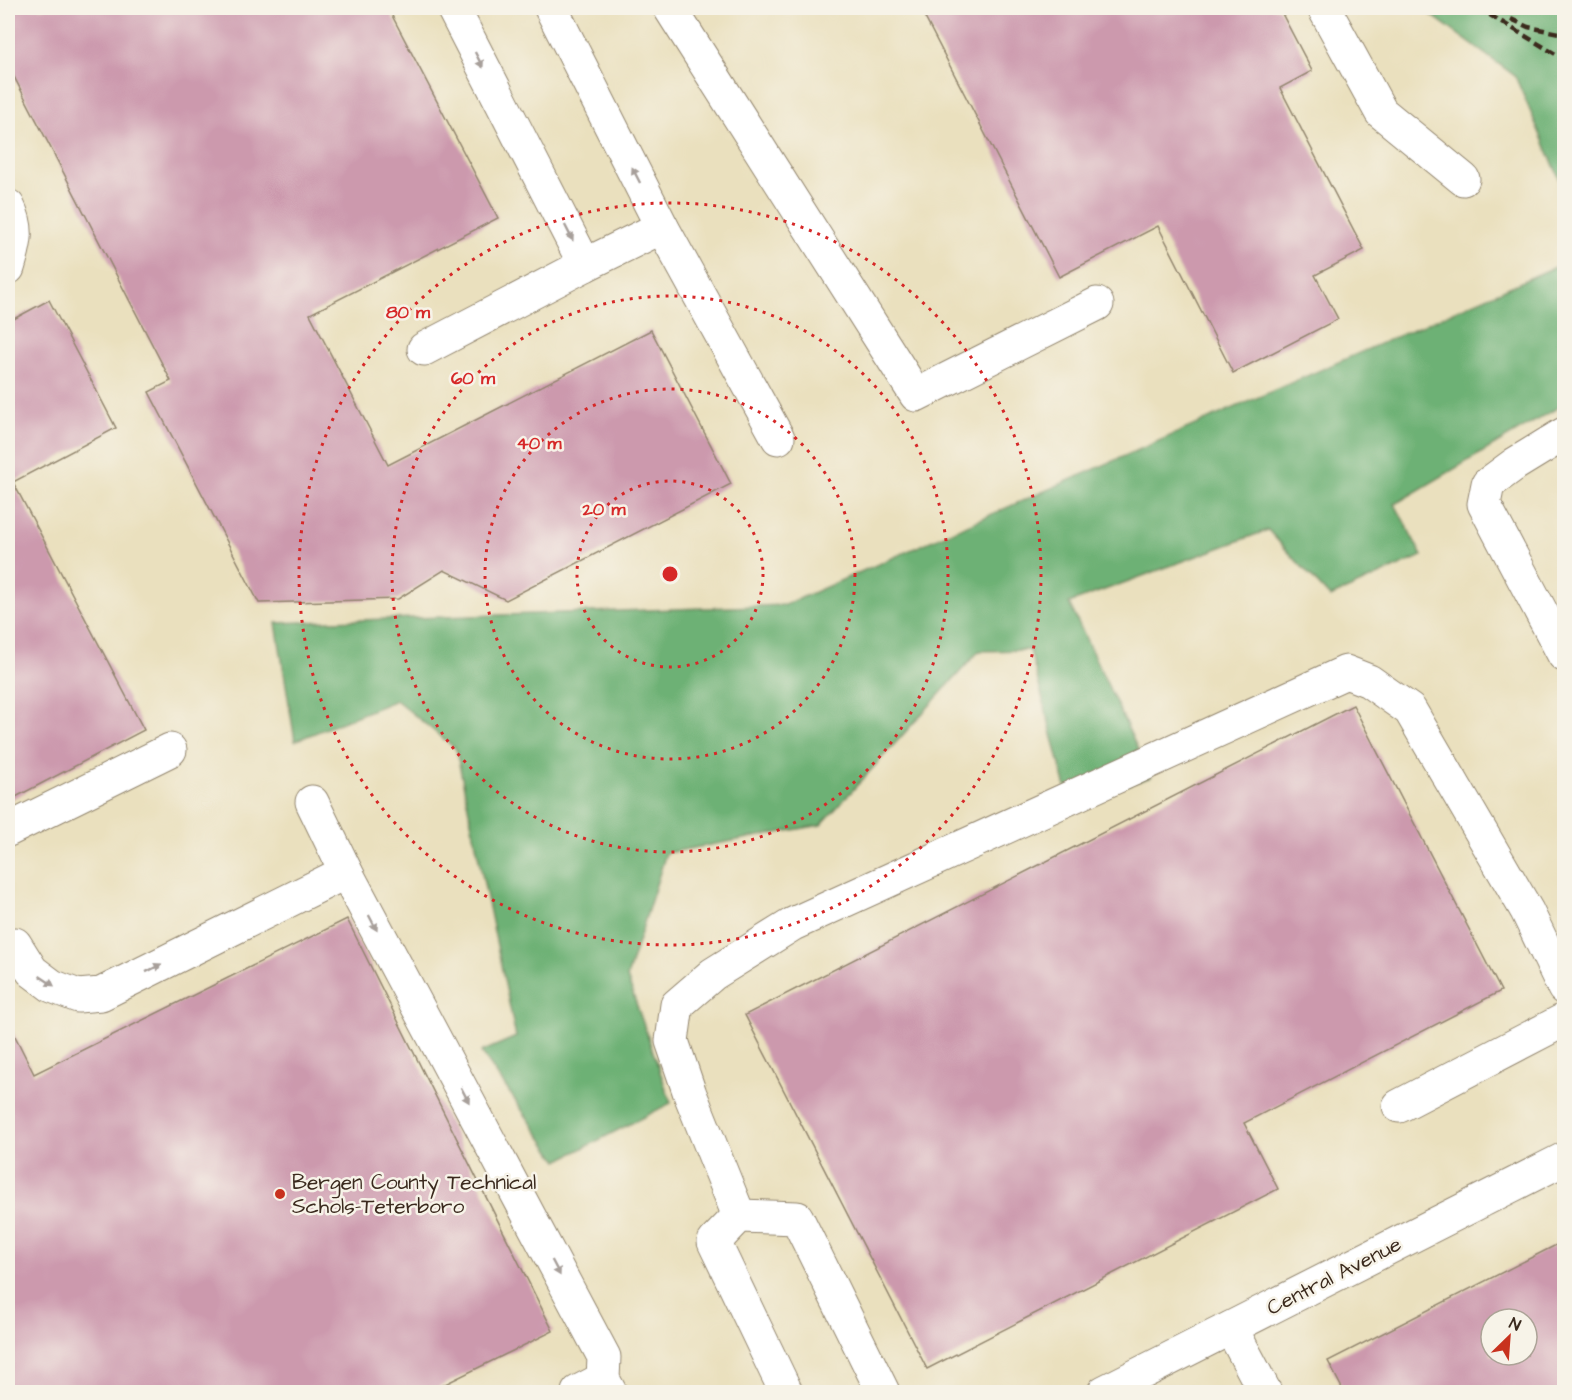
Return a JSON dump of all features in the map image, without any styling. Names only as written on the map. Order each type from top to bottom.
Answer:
[{"type":"street","points":[[453,8],[585,265]]},
{"type":"street","points":[[551,8],[662,227],[778,438]]},
{"type":"street","points":[[670,8],[916,395],[1097,304]]},
{"type":"street","points":[[1324,8],[1381,112],[1463,179]]},
{"type":"street","points":[[8,206],[14,218],[16,241],[8,268]]},
{"type":"street","points":[[424,349],[662,227]]},
{"type":"street","points":[[1564,434],[1515,464],[1488,484],[1484,504],[1564,655]]},
{"type":"street","points":[[739,1216],[701,1123],[672,1041],[677,1005],[713,974],[793,924],[1346,672],[1369,681],[1410,710],[1527,911],[1564,988]]},
{"type":"street","points":[[8,830],[170,750]]},
{"type":"street","points":[[312,802],[346,872],[604,1358],[597,1388]]},
{"type":"street","points":[[8,949],[15,944],[32,971],[51,986],[78,996],[101,994],[346,872]]},
{"type":"street","points":[[1400,1106],[1564,1020]]},
{"type":"street","name":"Central Avenue","points":[[1112,1391],[1564,1159]]},
{"type":"street","points":[[786,1392],[714,1242],[739,1216],[797,1218],[883,1392]]},
{"type":"street","points":[[1231,1328],[1265,1392]]},
{"type":"green space","points":[[1422,8],[1564,8],[1564,189],[1515,76]]},
{"type":"green space","points":[[1564,263],[1564,404],[1395,504],[1422,556],[1330,597],[1268,530],[1069,603],[1151,777],[1070,803],[1030,650],[979,651],[821,825],[666,853],[627,977],[671,1103],[558,1161],[481,1052],[516,1037],[456,749],[396,700],[295,741],[276,623],[785,605]]},
{"type":"building","points":[[8,8],[388,8],[498,218],[310,314],[388,465],[651,330],[731,484],[506,600],[444,570],[398,599],[259,603],[149,392],[171,381],[8,65]]},
{"type":"building","points":[[920,8],[1279,8],[1312,71],[1280,88],[1364,250],[1315,275],[1338,319],[1233,373],[1158,226],[1059,277]]},
{"type":"building","points":[[49,300],[116,428],[13,482],[144,730],[8,801],[8,322]]},
{"type":"building","points":[[1353,705],[1501,991],[1244,1123],[1278,1189],[927,1369],[745,1015]]},
{"type":"building","name":"Bergen County Technical Schols-Teterboro","points":[[347,919],[553,1331],[429,1392],[10,1392],[8,1387],[8,1022],[34,1074]]},
{"type":"building","points":[[1564,1241],[1564,1392],[1344,1392],[1328,1361]]},
{"type":"railway","points":[[1478,8],[1564,59]]},
{"type":"railway","points":[[1511,19],[1528,27],[1564,34]]},
{"type":"place","name":"Bergen County Technical Schols-Teterboro","points":[[280,1194]]}]
